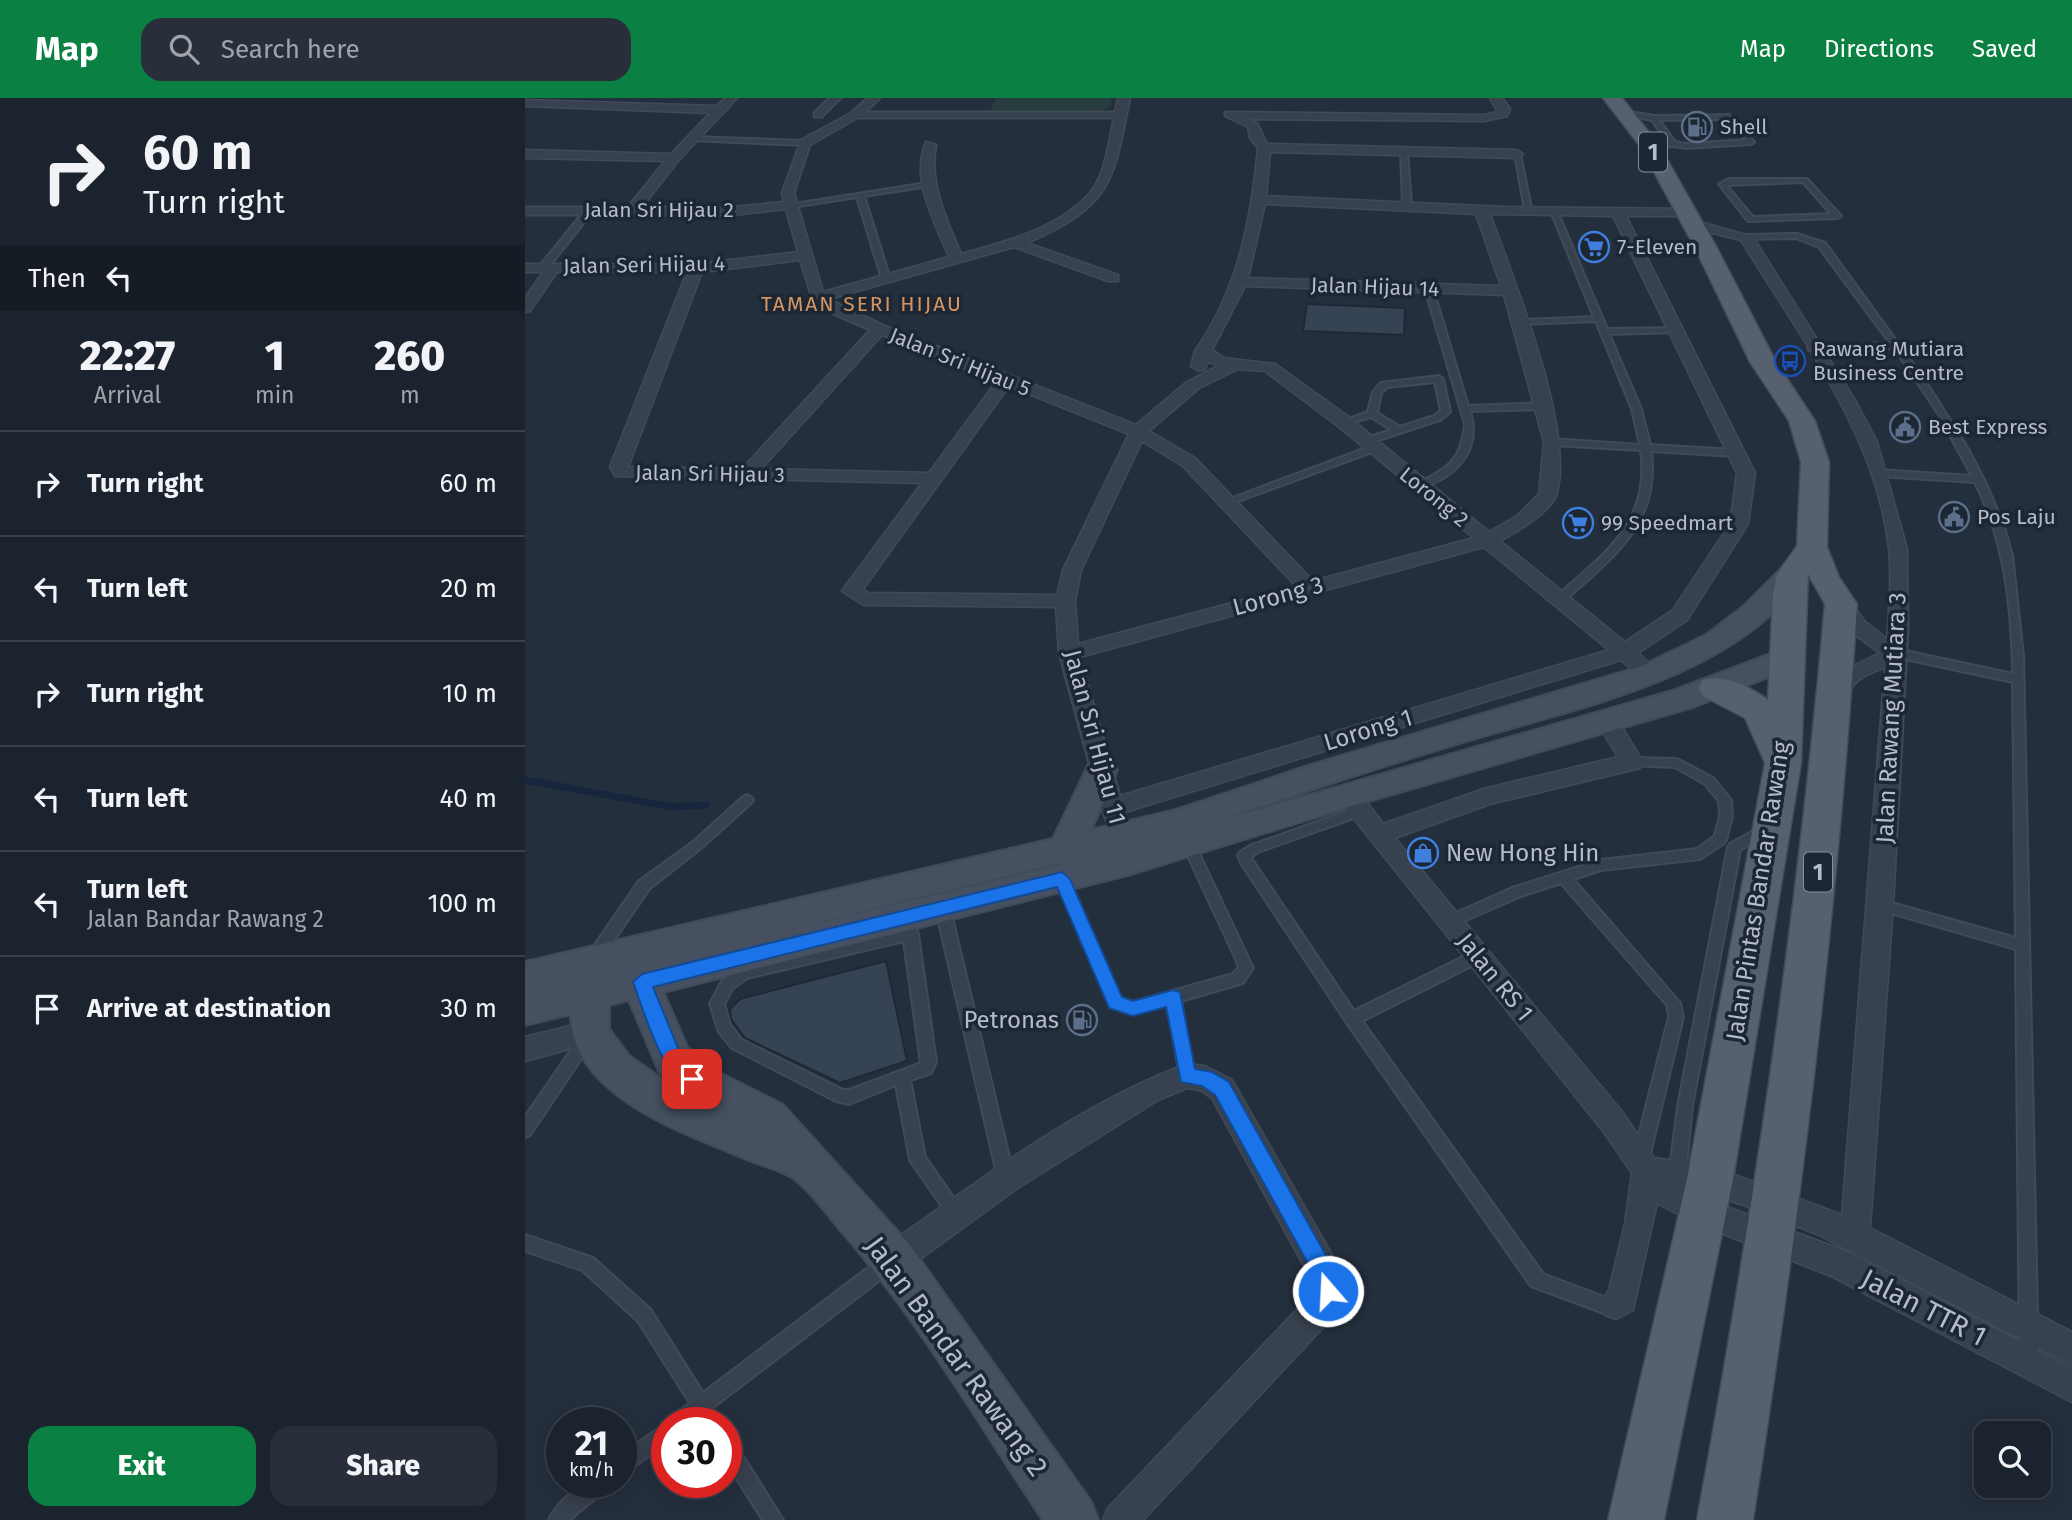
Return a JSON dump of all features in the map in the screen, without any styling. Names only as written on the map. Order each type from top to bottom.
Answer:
[{"type":"main road","name":"1","points":[[1618,106],[1649,145],[1706,248],[1763,362],[1802,421],[1815,462],[1817,575]]},
{"type":"main road","points":[[1784,659],[1803,636],[1817,575]]},
{"type":"main road","name":"Jalan Pintas Bandar Rawang","points":[[1725,1520],[1774,1220],[1802,1017],[1835,695],[1817,575]]},
{"type":"main road","name":"Jalan Pintas Bandar Rawang","points":[[1636,1520],[1691,1190],[1772,826],[1783,763],[1784,659]]},
{"type":"main road","points":[[1715,688],[1742,697],[1758,710],[1783,763]]},
{"type":"street","points":[[632,211],[674,158],[731,98]]},
{"type":"street","points":[[818,115],[835,98]]},
{"type":"street","points":[[874,98],[855,115],[805,143],[788,193],[818,298],[1015,243],[1053,226],[1094,197],[1109,168],[1123,115],[1124,98]]},
{"type":"street","points":[[966,115],[980,98]]},
{"type":"street","points":[[1229,98],[1232,119],[1258,137],[1403,151],[1517,154]]},
{"type":"street","points":[[1232,119],[1285,115],[1484,118],[1503,114],[1504,109],[1496,98]]},
{"type":"street","points":[[525,103],[719,110]]},
{"type":"street","points":[[855,115],[1123,115]]},
{"type":"street","points":[[1258,137],[1285,115]]},
{"type":"street","points":[[1193,385],[1203,351],[1239,282],[1259,206],[1258,137]]},
{"type":"street","points":[[930,145],[925,164],[927,185],[957,260]]},
{"type":"street","points":[[525,154],[674,158]]},
{"type":"street","name":"Jalan Sri Hijau 2","points":[[525,211],[732,211],[792,205]]},
{"type":"street","points":[[1259,206],[1407,205],[1482,213]]},
{"type":"street","points":[[1259,206],[1482,213],[1618,212],[1690,218],[1746,237]]},
{"type":"street","name":"Lorong 1","points":[[1121,835],[1625,652],[1680,615],[1739,524],[1746,473],[1618,212]]},
{"type":"street","points":[[1482,213],[1521,321],[1552,442],[1548,495],[1523,520],[1488,540]]},
{"type":"street","points":[[1706,248],[1746,237]]},
{"type":"street","name":"Jalan Rawang Mutiara 3","points":[[1746,237],[1812,348],[1848,402],[1869,442],[1898,549],[1896,653],[1881,905],[1855,1235]]},
{"type":"street","points":[[1015,243],[1112,278]]},
{"type":"street","name":"Jalan Seri Hijau 4","points":[[525,268],[696,268],[805,255]]},
{"type":"street","points":[[525,308],[548,268]]},
{"type":"street","name":"Jalan Sri Hijau 3","points":[[696,268],[619,469],[628,474],[934,478]]},
{"type":"street","name":"Jalan Hijau 14","points":[[1239,282],[1511,291]]},
{"type":"street","name":"Jalan Sri Hijau 5","points":[[818,298],[829,307],[880,329],[1138,432],[1188,462],[1309,588]]},
{"type":"street","points":[[746,475],[880,329]]},
{"type":"street","name":"Lorong 2","points":[[1203,351],[1220,362],[1267,366],[1344,422],[1651,674]]},
{"type":"street","name":"Jalan Sri Hijau 11","points":[[1121,835],[1069,653],[1065,601],[1072,570],[1138,432],[1193,385],[1235,364]]},
{"type":"street","points":[[1006,380],[854,587],[853,595],[864,599],[1065,601]]},
{"type":"street","name":"Lorong 3","points":[[1069,653],[1488,540]]},
{"type":"street","points":[[525,978],[908,926],[943,909],[1063,865],[1121,835],[1178,822],[1322,772],[1651,674],[1716,642],[1754,614],[1817,575],[1852,624],[1870,639],[1896,653]]},
{"type":"street","points":[[1835,695],[1852,675],[1896,653]]},
{"type":"street","points":[[1121,835],[1188,843],[1353,803],[1606,719],[1715,688],[1784,659]]},
{"type":"street","points":[[1651,674],[1715,688]]},
{"type":"street","points":[[1641,710],[1649,694],[1651,674]]},
{"type":"street","points":[[1379,835],[1487,796],[1632,762],[1606,719]]},
{"type":"street","points":[[1063,865],[1101,771]]},
{"type":"street","name":"Jalan RS 1","points":[[1353,803],[1613,1122],[1660,1190],[1691,1190],[1774,1220]]},
{"type":"street","points":[[525,1009],[610,967],[1063,865]]},
{"type":"street","points":[[525,1049],[590,1033],[610,967]]},
{"type":"street","name":"Jalan Bandar Rawang 2","points":[[610,967],[673,1059],[692,1079],[769,1118],[894,1259],[1073,1520]]},
{"type":"street","name":"Jalan Bandar Rawang 2","points":[[590,1033],[615,1068],[644,1093],[669,1107],[808,1165]]},
{"type":"street","points":[[894,1259],[1006,1179],[1148,1091],[1187,1076],[1205,1078],[1222,1088],[1325,1273],[1328,1291],[1318,1311],[1121,1520]]},
{"type":"street","points":[[1616,1304],[1622,1299],[1640,1224],[1643,1167]]},
{"type":"street","name":"Jalan TTR 1","points":[[1774,1220],[1855,1235],[2072,1349]]},
{"type":"street","name":"Jalan TTR 1","points":[[1774,1220],[1840,1264],[2072,1386]]},
{"type":"lane","points":[[1618,106],[1654,118],[1729,117],[1751,142],[1649,145]]},
{"type":"lane","points":[[1654,118],[1673,144]]},
{"type":"lane","points":[[692,139],[805,143]]},
{"type":"lane","points":[[1403,151],[1407,205]]},
{"type":"lane","points":[[1517,154],[1529,211]]},
{"type":"lane","points":[[1772,220],[1831,218],[1838,214],[1805,180],[1729,181],[1722,184],[1748,218],[1772,220],[1785,236]]},
{"type":"lane","points":[[792,205],[927,185]]},
{"type":"lane","points":[[860,195],[886,279]]},
{"type":"lane","points":[[548,268],[589,211]]},
{"type":"lane","points":[[1553,211],[1642,428],[1646,448],[1645,500],[1619,546],[1560,599]]},
{"type":"lane","points":[[1746,237],[1808,238],[1822,245],[1955,431],[1999,525],[2007,562],[2017,679],[2029,1363]]},
{"type":"lane","points":[[1419,486],[1459,463],[1468,446],[1469,424],[1466,409],[1429,289]]},
{"type":"lane","points":[[1521,321],[1598,319]]},
{"type":"lane","points":[[1604,332],[1676,330]]},
{"type":"lane","points":[[1812,348],[1895,345]]},
{"type":"lane","points":[[1227,502],[1370,445],[1399,430],[1437,418],[1446,411],[1439,379],[1384,386],[1377,393],[1372,414]]},
{"type":"lane","points":[[1466,409],[1544,406]]},
{"type":"lane","points":[[1344,422],[1372,414],[1399,430]]},
{"type":"lane","points":[[1552,442],[1736,453]]},
{"type":"lane","points":[[1879,472],[1977,479]]},
{"type":"lane","points":[[1896,653],[2017,679]]},
{"type":"lane","points":[[1450,922],[1517,892],[1601,865],[1700,854],[1720,840],[1727,817],[1725,800],[1709,781],[1677,763],[1632,762]]},
{"type":"lane","points":[[610,967],[644,885],[697,845],[747,800]]},
{"type":"lane","points":[[1353,803],[1244,855],[1352,1020],[1537,1280],[1604,1305],[1616,1304]]},
{"type":"lane","points":[[1063,865],[1116,1003],[1133,1008],[1238,979],[1246,968],[1188,843]]},
{"type":"lane","points":[[1564,877],[1673,1003],[1676,1017],[1643,1167]]},
{"type":"lane","points":[[1881,905],[2023,946]]},
{"type":"lane","points":[[943,909],[1006,1179]]},
{"type":"lane","points":[[908,926],[929,1062],[926,1068],[849,1097],[841,1096],[737,1044],[724,1028],[717,1004],[727,985],[743,973],[908,926]]},
{"type":"lane","points":[[1352,1020],[1478,956]]},
{"type":"lane","points":[[1173,997],[1187,1076]]},
{"type":"lane","points":[[525,1130],[590,1033]]},
{"type":"lane","points":[[902,1076],[918,1160],[957,1213]]},
{"type":"lane","points":[[525,1243],[587,1264],[643,1315],[701,1405]]},
{"type":"lane","points":[[698,1407],[894,1259]]},
{"type":"lane","points":[[742,1470],[774,1520]]},
{"type":"lane","points":[[558,1520],[579,1498]]},
{"type":"green space","points":[[996,98],[1111,98],[1111,106],[1101,111],[990,112]]},
{"type":"building","points":[[1307,304],[1405,308],[1404,335],[1303,331]]},
{"type":"building","points":[[886,961],[907,1061],[840,1083],[745,1038],[731,1019],[730,1009],[740,999]]},
{"type":"waterway","points":[[525,780],[672,807],[706,805]]},
{"type":"place","name":"Shell","points":[[1697,127]]},
{"type":"place","name":"7-Eleven","points":[[1594,247]]},
{"type":"place","name":"Rawang Mutiara Business Centre","points":[[1790,361]]},
{"type":"place","name":"Best Express","points":[[1905,427]]},
{"type":"place","name":"Pos Laju","points":[[1954,517]]},
{"type":"place","name":"99 Speedmart","points":[[1578,523]]},
{"type":"place","name":"New Hong Hin","points":[[1423,853]]},
{"type":"place","name":"Petronas","points":[[1082,1020]]},
{"type":"district","name":"TAMAN SERI HIJAU","points":[[862,304]]},
{"type":"route","points":[[692,1079],[673,1059],[642,982],[1062,879],[1108,990],[1116,1003],[1133,1008],[1173,997],[1187,1076],[1205,1078],[1222,1088],[1325,1273],[1328,1291]]}]
